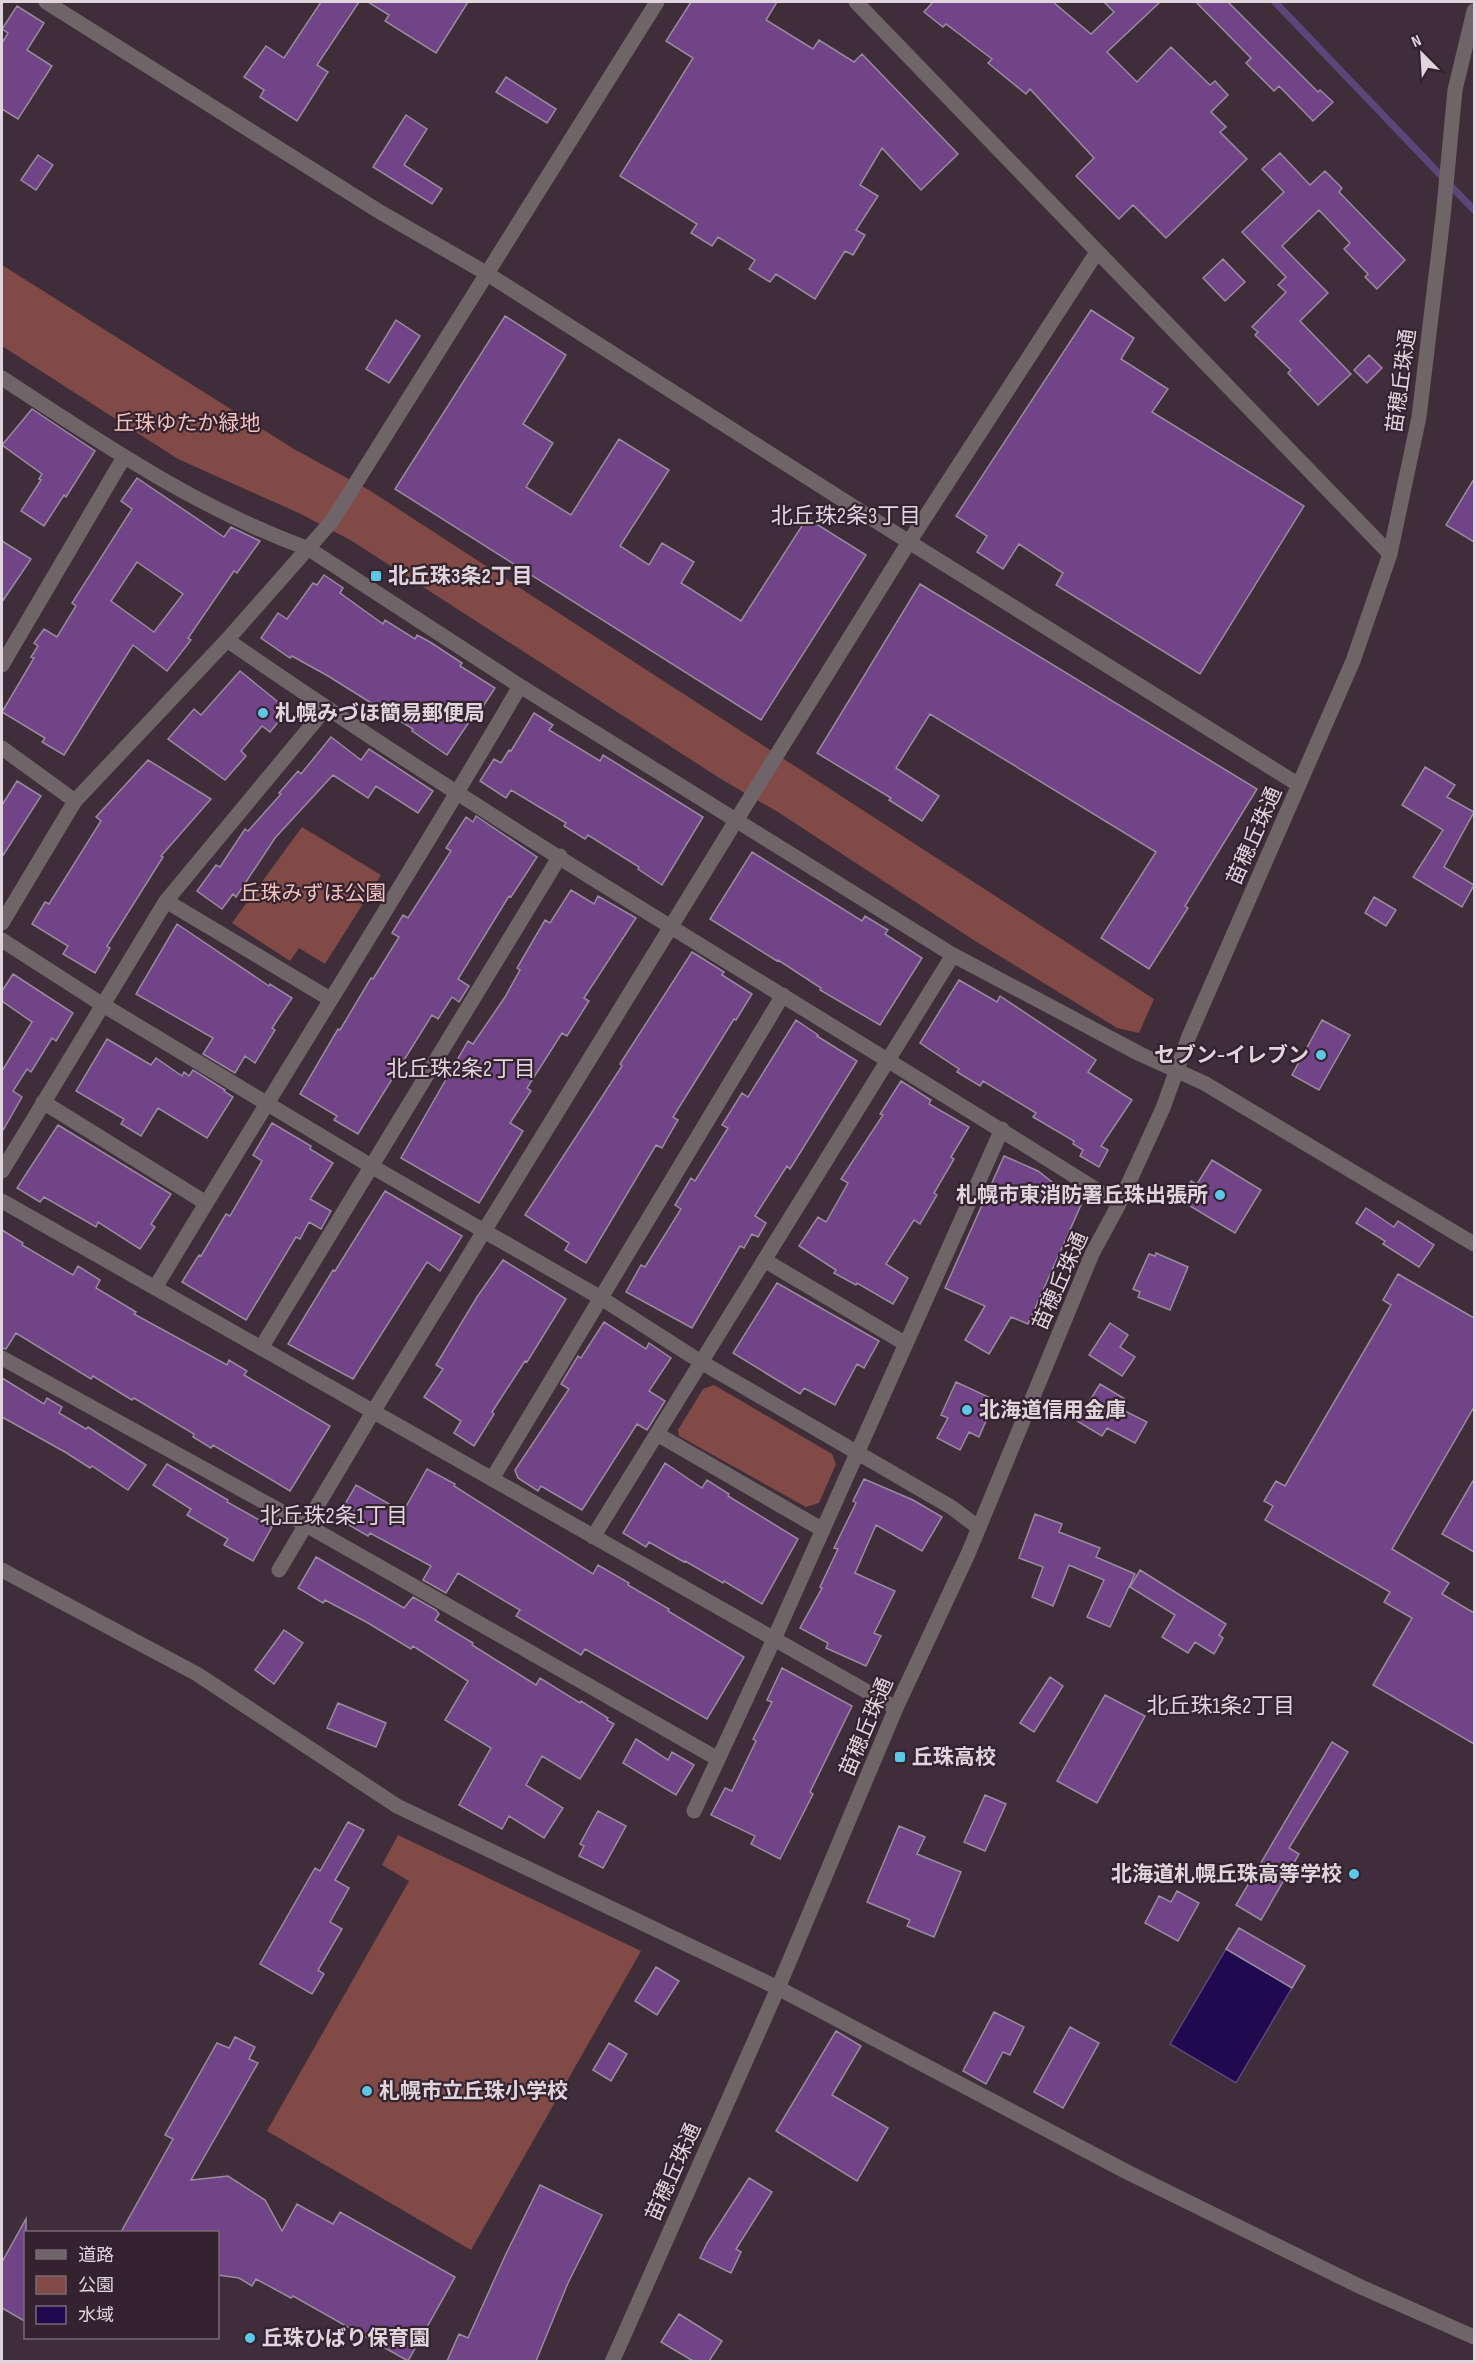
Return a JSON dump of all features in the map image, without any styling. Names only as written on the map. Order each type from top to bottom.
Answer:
[{"type":"street","points":[[46,2],[380,212],[486,273],[909,542],[1299,785]]},
{"type":"street","points":[[2,923],[75,801],[227,639],[332,521],[657,2]]},
{"type":"street","points":[[856,2],[1390,554]]},
{"type":"street","name":"苗穂丘珠通","points":[[612,2361],[778,1988],[896,1708],[979,1528],[1092,1254],[1119,1204],[1163,1108],[1176,1070],[1353,661],[1390,554],[1419,417],[1443,217],[1455,90],[1474,11]]},
{"type":"street","points":[[279,1570],[483,1231],[736,819],[909,542],[1097,252]]},
{"type":"street","points":[[3,383],[211,507],[309,549],[520,686],[953,955],[1140,1054],[1204,1083],[1474,1244]]},
{"type":"street","points":[[2,665],[124,457]]},
{"type":"street","points":[[227,639],[326,708],[671,927],[889,1059],[1119,1204]]},
{"type":"street","points":[[155,1288],[266,1103],[459,792],[520,686]]},
{"type":"street","points":[[2,1171],[166,901],[326,708]]},
{"type":"street","points":[[2,748],[75,801]]},
{"type":"street","points":[[261,1348],[560,856]]},
{"type":"street","points":[[166,901],[330,999]]},
{"type":"street","points":[[2,940],[103,1005],[371,1166],[601,1298],[701,1362],[951,1507],[979,1528]]},
{"type":"street","points":[[593,1537],[953,955]]},
{"type":"street","points":[[492,1479],[783,995]]},
{"type":"street","points":[[44,1102],[206,1203]]},
{"type":"street","points":[[694,1811],[824,1530],[1002,1129]]},
{"type":"street","points":[[2,1201],[896,1708]]},
{"type":"street","points":[[764,1260],[906,1344]]},
{"type":"street","points":[[2,1358],[306,1525],[718,1759]]},
{"type":"street","points":[[657,1434],[824,1530]]},
{"type":"street","points":[[2,1570],[197,1674],[397,1806],[778,1988],[1129,2173],[1361,2287],[1474,2337]]},
{"type":"green space","name":"丘珠ゆたか緑地","points":[[2,265],[294,449],[369,490],[1154,999],[1139,1033],[1117,1028],[972,939],[778,812],[721,779],[352,541],[301,514],[178,459],[2,346]]},
{"type":"green space","name":"丘珠みずほ公園","points":[[302,827],[381,875],[325,964],[299,948],[290,961],[232,923]]},
{"type":"green space","points":[[714,1385],[832,1454],[836,1464],[819,1503],[806,1507],[679,1436],[678,1430],[703,1389]]},
{"type":"green space","points":[[398,1835],[641,1951],[471,2250],[267,2131],[409,1881],[382,1865]]},
{"type":"water","points":[[1226,1949],[1292,1988],[1236,2083],[1170,2044]]},
{"type":"building","points":[[321,2],[359,2],[317,65],[328,72],[297,121],[260,97],[264,90],[244,77],[266,46],[284,58]]},
{"type":"building","points":[[368,2],[468,2],[436,53],[385,21],[389,15]]},
{"type":"building","points":[[691,2],[777,2],[766,20],[813,49],[819,40],[854,62],[862,54],[958,154],[921,190],[882,148],[860,185],[878,196],[856,230],[865,235],[853,255],[845,251],[815,299],[776,274],[770,282],[749,269],[755,260],[718,237],[712,246],[691,233],[697,224],[620,176],[693,58],[666,41]]},
{"type":"building","points":[[933,2],[1053,2],[1091,34],[1114,12],[1104,2],[1160,2],[1107,52],[1137,82],[1171,47],[1210,85],[1215,81],[1228,95],[1211,112],[1226,127],[1220,132],[1247,159],[1166,238],[1133,205],[1119,219],[1076,176],[1094,158],[1030,89],[1026,94],[988,63],[992,59],[946,24],[943,27],[924,12]]},
{"type":"building","points":[[1196,2],[1228,2],[1318,92],[1320,90],[1333,102],[1313,121],[1279,86],[1274,91],[1246,63],[1251,58]]},
{"type":"building","points":[[17,6],[44,23],[27,50],[52,66],[18,119],[2,109],[2,43],[8,33],[2,29]]},
{"type":"building","points":[[506,77],[556,109],[547,123],[496,92]]},
{"type":"building","points":[[406,115],[427,129],[404,165],[442,189],[432,204],[373,167]]},
{"type":"building","points":[[1280,153],[1310,185],[1325,171],[1342,188],[1339,192],[1405,260],[1377,289],[1365,277],[1368,274],[1344,249],[1350,243],[1319,210],[1282,246],[1328,293],[1300,321],[1351,374],[1318,405],[1288,373],[1291,370],[1255,335],[1258,332],[1252,327],[1286,292],[1278,285],[1286,277],[1242,232],[1284,192],[1262,169]]},
{"type":"building","points":[[38,155],[53,165],[36,190],[21,180]]},
{"type":"building","points":[[1223,259],[1245,282],[1225,301],[1203,278]]},
{"type":"building","points":[[1091,310],[1134,338],[1121,359],[1168,389],[1152,412],[1304,506],[1200,674],[1056,585],[1063,573],[1019,544],[1003,569],[977,552],[987,536],[956,516]]},
{"type":"building","points":[[505,316],[566,355],[523,424],[553,443],[526,487],[571,515],[619,439],[669,470],[620,546],[649,565],[662,543],[694,562],[681,583],[741,621],[807,518],[866,555],[761,720],[395,489]]},
{"type":"building","points":[[396,320],[420,336],[389,383],[366,369]]},
{"type":"building","points":[[1369,355],[1382,368],[1367,383],[1354,370]]},
{"type":"building","points":[[32,409],[95,451],[66,497],[64,495],[44,526],[21,511],[41,480],[39,479],[42,474],[2,445]]},
{"type":"building","points":[[137,478],[224,537],[231,527],[260,541],[237,573],[234,571],[188,638],[191,640],[167,671],[133,645],[64,755],[42,742],[45,738],[2,712],[34,658],[31,657],[38,646],[34,643],[44,629],[57,637],[76,606],[72,603],[132,509],[121,501]],"holes":[[[137,562],[183,594],[154,632],[111,601]]]},
{"type":"building","points":[[1474,479],[1474,542],[1446,525]]},
{"type":"building","points":[[2,541],[31,559],[2,602]]},
{"type":"building","points":[[324,575],[343,588],[340,593],[383,624],[385,620],[415,639],[417,635],[430,642],[462,663],[460,666],[495,688],[447,755],[412,731],[413,729],[328,676],[292,656],[290,658],[261,638],[278,613],[287,619],[313,583],[317,585]]},
{"type":"building","points":[[920,584],[1257,789],[1185,906],[1188,908],[1149,969],[1101,938],[1156,852],[930,714],[896,768],[939,796],[922,821],[889,800],[891,798],[817,753]]},
{"type":"building","points":[[240,671],[288,710],[270,732],[262,726],[241,751],[246,756],[225,780],[168,739],[194,709],[201,715]]},
{"type":"building","points":[[534,713],[553,725],[549,730],[600,761],[603,755],[703,817],[662,885],[638,869],[639,867],[588,835],[585,839],[564,826],[566,823],[511,790],[506,798],[480,781],[494,759],[501,763],[509,750],[511,751]]},
{"type":"building","points":[[331,737],[361,760],[369,749],[433,791],[418,813],[376,786],[368,798],[333,775],[275,838],[236,897],[233,894],[222,909],[197,891],[216,865],[220,867],[245,829],[248,831],[298,771],[301,774]]},
{"type":"building","points":[[148,760],[211,799],[161,856],[163,857],[107,946],[110,948],[95,973],[63,954],[68,946],[32,924],[45,902],[49,904],[101,821],[96,817]]},
{"type":"building","points":[[1425,767],[1455,785],[1447,797],[1474,812],[1444,867],[1474,885],[1462,907],[1413,877],[1443,830],[1402,805]]},
{"type":"building","points":[[17,781],[41,796],[2,857],[2,805]]},
{"type":"building","points":[[476,816],[537,857],[511,897],[509,896],[458,979],[469,986],[459,1002],[452,997],[438,1019],[432,1015],[358,1134],[334,1120],[337,1116],[300,1094],[338,1029],[340,1030],[399,937],[392,933],[403,915],[408,918],[451,851],[446,848],[466,817],[473,822]]},
{"type":"building","points":[[752,852],[862,921],[865,916],[888,930],[885,934],[922,958],[880,1025],[820,990],[821,988],[778,960],[710,919]]},
{"type":"building","points":[[571,890],[594,904],[598,896],[636,918],[584,998],[589,1001],[567,1036],[562,1033],[527,1088],[531,1091],[510,1123],[523,1131],[479,1203],[401,1158],[468,1041],[473,1044],[505,997],[520,970],[517,968],[545,920],[550,923]]},
{"type":"building","points":[[1374,897],[1396,910],[1386,926],[1365,913]]},
{"type":"building","points":[[177,924],[269,986],[270,984],[292,998],[272,1028],[275,1030],[255,1063],[245,1056],[235,1073],[203,1054],[213,1038],[136,994]]},
{"type":"building","points":[[692,952],[724,972],[722,975],[752,994],[673,1117],[678,1120],[662,1148],[656,1145],[586,1263],[565,1250],[569,1243],[525,1215],[622,1066],[620,1064]]},
{"type":"building","points":[[13,974],[73,1013],[56,1041],[52,1038],[31,1072],[27,1069],[13,1091],[22,1097],[2,1132],[2,1071],[32,1022],[2,1001],[2,991]]},
{"type":"building","points":[[959,980],[997,1002],[1000,996],[1096,1060],[1088,1072],[1132,1100],[1101,1146],[1108,1150],[1099,1167],[1080,1156],[1083,1150],[1073,1144],[1074,1141],[1033,1117],[1036,1113],[983,1081],[980,1086],[957,1072],[959,1069],[920,1043]]},
{"type":"building","points":[[796,1020],[857,1061],[790,1169],[787,1166],[755,1216],[766,1223],[758,1237],[752,1234],[744,1248],[740,1246],[692,1328],[626,1292],[641,1265],[645,1267],[681,1209],[675,1205],[691,1178],[695,1181],[728,1128],[722,1125],[742,1093],[748,1097]]},
{"type":"building","name":"セブン-イレブン","points":[[1322,1020],[1350,1035],[1319,1090],[1292,1075]]},
{"type":"building","points":[[107,1039],[151,1065],[156,1058],[182,1076],[184,1072],[189,1076],[193,1070],[233,1097],[207,1138],[158,1108],[141,1136],[121,1124],[124,1119],[76,1091]]},
{"type":"building","points":[[901,1081],[931,1100],[929,1104],[969,1127],[951,1157],[954,1159],[934,1193],[937,1195],[920,1224],[914,1220],[886,1264],[908,1278],[893,1304],[857,1283],[856,1285],[834,1273],[836,1270],[799,1246],[818,1217],[826,1222],[848,1183],[841,1179],[883,1115],[880,1114]]},
{"type":"building","points":[[272,1123],[311,1146],[310,1149],[333,1163],[310,1199],[331,1211],[321,1229],[309,1222],[300,1239],[296,1237],[246,1320],[182,1282],[199,1255],[201,1256],[226,1214],[230,1216],[262,1161],[253,1155]]},
{"type":"building","points":[[58,1125],[171,1194],[151,1224],[155,1227],[140,1249],[98,1222],[96,1227],[44,1197],[40,1202],[17,1188]]},
{"type":"building","points":[[1004,1156],[1038,1171],[1081,1205],[1028,1324],[1011,1317],[989,1354],[965,1340],[985,1306],[945,1288]]},
{"type":"building","name":"札幌市東消防署丘珠出張所","points":[[1212,1160],[1261,1190],[1235,1233],[1180,1200],[1191,1181],[1197,1184]]},
{"type":"building","points":[[385,1191],[462,1236],[440,1271],[427,1262],[353,1379],[288,1344]]},
{"type":"building","points":[[1366,1208],[1394,1227],[1398,1221],[1434,1245],[1419,1267],[1383,1244],[1385,1241],[1356,1223]]},
{"type":"building","points":[[2,1230],[23,1243],[22,1245],[73,1275],[78,1266],[100,1280],[96,1288],[136,1312],[134,1314],[227,1365],[229,1360],[247,1371],[244,1375],[330,1426],[290,1491],[213,1445],[211,1448],[193,1437],[194,1434],[134,1398],[132,1400],[93,1376],[91,1379],[16,1333],[6,1349],[2,1348]]},
{"type":"building","points":[[1156,1253],[1188,1267],[1170,1310],[1138,1297],[1140,1292],[1133,1289],[1149,1254],[1155,1256]]},
{"type":"building","points":[[503,1260],[566,1299],[527,1362],[525,1361],[492,1412],[494,1414],[474,1446],[454,1433],[461,1421],[424,1397],[443,1369],[436,1365],[477,1297]]},
{"type":"building","points":[[1398,1274],[1474,1318],[1474,1407],[1392,1549],[1449,1583],[1442,1594],[1474,1613],[1474,1744],[1373,1685],[1412,1618],[1384,1602],[1390,1592],[1265,1520],[1273,1506],[1264,1501],[1276,1481],[1285,1486],[1391,1305],[1383,1300]]},
{"type":"building","points":[[777,1283],[879,1341],[864,1368],[857,1364],[835,1405],[804,1388],[800,1394],[733,1353]]},
{"type":"building","points":[[604,1322],[646,1349],[649,1343],[671,1358],[649,1391],[665,1401],[647,1430],[637,1424],[582,1510],[541,1486],[538,1491],[518,1478],[515,1470],[569,1389],[561,1384],[578,1356],[581,1358]]},
{"type":"building","points":[[1110,1323],[1128,1335],[1120,1347],[1135,1357],[1122,1376],[1089,1355]]},
{"type":"building","points":[[2,1378],[44,1404],[47,1398],[62,1407],[59,1413],[86,1429],[88,1427],[146,1465],[128,1490],[92,1466],[90,1468],[2,1417]]},
{"type":"building","points":[[956,1382],[995,1400],[979,1437],[969,1432],[960,1450],[937,1438],[948,1418],[941,1415]]},
{"type":"building","points":[[1100,1384],[1125,1399],[1119,1408],[1147,1422],[1135,1443],[1107,1428],[1102,1436],[1077,1421]]},
{"type":"building","points":[[665,1463],[702,1488],[707,1480],[729,1494],[728,1496],[798,1539],[762,1604],[724,1581],[723,1583],[649,1542],[646,1547],[623,1533]]},
{"type":"building","points":[[167,1464],[272,1527],[253,1561],[224,1545],[228,1539],[187,1515],[191,1509],[153,1485]]},
{"type":"building","points":[[427,1469],[455,1484],[454,1486],[593,1574],[598,1565],[744,1657],[707,1719],[585,1649],[581,1655],[516,1616],[520,1610],[458,1573],[446,1593],[423,1580],[431,1566],[370,1533],[368,1536],[337,1518],[356,1485],[403,1512]]},
{"type":"building","points":[[864,1479],[913,1500],[942,1517],[922,1551],[876,1525],[855,1573],[895,1591],[874,1633],[881,1636],[866,1666],[826,1648],[828,1643],[800,1628],[822,1588],[820,1587],[838,1549],[834,1548],[856,1503],[853,1501]]},
{"type":"building","points":[[1474,1479],[1474,1552],[1442,1534]]},
{"type":"building","points":[[1035,1514],[1062,1524],[1059,1532],[1100,1548],[1096,1557],[1135,1574],[1110,1627],[1087,1617],[1104,1580],[1069,1565],[1053,1606],[1032,1597],[1043,1567],[1019,1558]]},
{"type":"building","points":[[316,1557],[404,1608],[413,1597],[436,1610],[439,1614],[435,1620],[473,1643],[472,1645],[536,1685],[540,1678],[580,1703],[581,1701],[614,1724],[580,1779],[542,1756],[526,1785],[563,1808],[544,1838],[509,1816],[502,1829],[459,1805],[491,1748],[445,1720],[468,1681],[413,1646],[411,1649],[368,1623],[325,1600],[323,1603],[298,1588]]},
{"type":"building","points":[[1140,1570],[1226,1624],[1219,1635],[1223,1638],[1214,1654],[1195,1642],[1188,1653],[1162,1637],[1175,1615],[1130,1587]]},
{"type":"building","points":[[284,1630],[303,1643],[274,1684],[255,1670]]},
{"type":"building","points":[[782,1668],[852,1706],[810,1792],[813,1794],[780,1859],[751,1844],[755,1836],[711,1815],[725,1788],[732,1791],[756,1741],[753,1739],[772,1702],[767,1700]]},
{"type":"building","points":[[1050,1677],[1063,1686],[1034,1732],[1020,1723]]},
{"type":"building","points":[[1105,1695],[1145,1716],[1097,1803],[1057,1781]]},
{"type":"building","points":[[338,1703],[386,1723],[376,1747],[327,1728]]},
{"type":"building","points":[[636,1739],[668,1760],[672,1752],[694,1765],[676,1795],[623,1763]]},
{"type":"building","points":[[1332,1742],[1348,1752],[1289,1848],[1299,1854],[1261,1920],[1236,1905]]},
{"type":"building","points":[[985,1795],[1006,1804],[985,1851],[964,1842]]},
{"type":"building","points":[[598,1811],[626,1826],[603,1868],[579,1856],[584,1846],[580,1844]]},
{"type":"building","points":[[348,1822],[364,1830],[335,1880],[349,1888],[330,1922],[342,1929],[318,1970],[324,1974],[312,1994],[260,1964],[315,1868],[320,1871]]},
{"type":"building","points":[[899,1826],[925,1837],[917,1854],[961,1872],[934,1937],[907,1926],[910,1920],[867,1902]]},
{"type":"building","points":[[1177,1891],[1199,1903],[1178,1941],[1145,1923],[1159,1896],[1171,1902]]},
{"type":"building","points":[[1239,1928],[1305,1966],[1292,1988],[1226,1949]]},
{"type":"building","points":[[656,1967],[679,1981],[657,2015],[635,2001]]},
{"type":"building","points":[[994,2012],[1024,2027],[1010,2055],[1003,2052],[986,2084],[963,2071]]},
{"type":"building","points":[[1070,2027],[1099,2043],[1063,2108],[1034,2092]]},
{"type":"building","points":[[836,2031],[861,2046],[832,2095],[888,2128],[857,2181],[776,2131]]},
{"type":"building","points":[[235,2037],[255,2047],[249,2059],[258,2063],[191,2180],[228,2176],[265,2200],[282,2231],[297,2204],[333,2224],[340,2212],[455,2277],[408,2361],[293,2296],[291,2298],[256,2279],[252,2286],[239,2278],[219,2275],[219,2231],[122,2231],[173,2139],[165,2135],[217,2043],[229,2048]]},
{"type":"building","points":[[609,2043],[627,2054],[611,2081],[593,2070]]},
{"type":"building","points":[[749,2178],[772,2192],[736,2249],[741,2252],[731,2273],[700,2258],[707,2243]]},
{"type":"building","points":[[540,2185],[602,2215],[568,2283],[536,2361],[447,2361],[459,2334],[468,2338]]},
{"type":"building","points":[[26,2219],[24,2321],[2,2308],[2,2262]]},
{"type":"building","points":[[679,2314],[722,2341],[709,2361],[693,2361],[661,2342]]},
{"type":"waterway","points":[[1275,2],[1474,210]]},
{"type":"place","name":"北丘珠3条2丁目","points":[[376,576]]},
{"type":"place","name":"札幌みづほ簡易郵便局","points":[[263,713]]},
{"type":"place","name":"セブン-イレブン","points":[[1321,1055]]},
{"type":"place","name":"札幌市東消防署丘珠出張所","points":[[1220,1195]]},
{"type":"place","name":"北海道信用金庫","points":[[967,1410]]},
{"type":"place","name":"丘珠高校","points":[[900,1757]]},
{"type":"place","name":"北海道札幌丘珠高等学校","points":[[1354,1874]]},
{"type":"place","name":"札幌市立丘珠小学校","points":[[367,2091]]},
{"type":"place","name":"丘珠ひばり保育園","points":[[250,2338]]},
{"type":"district","name":"北丘珠2条3丁目","points":[[846,515]]},
{"type":"district","name":"北丘珠2条2丁目","points":[[461,1068]]},
{"type":"district","name":"北丘珠2条1丁目","points":[[334,1515]]},
{"type":"district","name":"北丘珠1条2丁目","points":[[1221,1705]]}]
